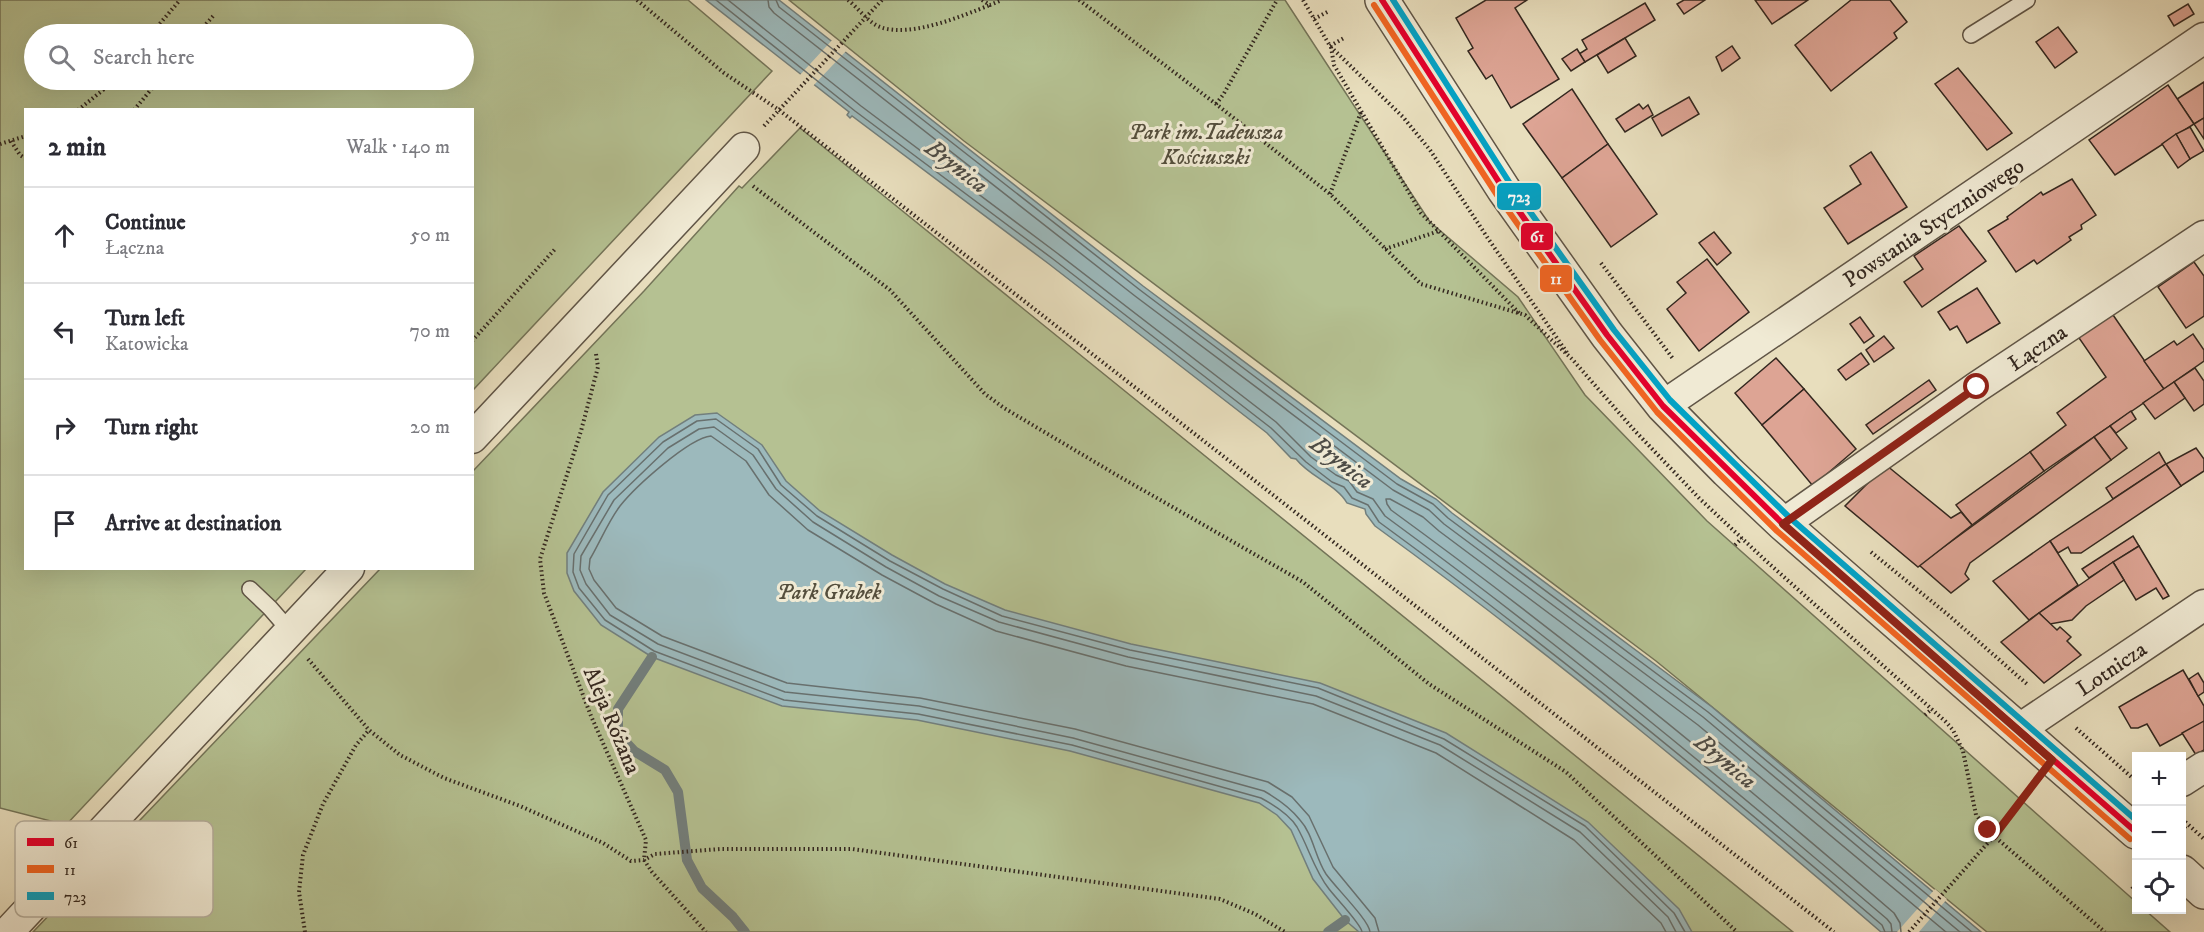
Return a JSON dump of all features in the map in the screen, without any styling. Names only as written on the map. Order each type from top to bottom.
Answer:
[{"type":"street","points":[[1382,0],[1504,190],[1607,335],[1663,406],[1783,524],[2052,760],[2131,819]]},
{"type":"street","name":"Powstania Styczniowego","points":[[1663,406],[2204,38]]},
{"type":"street","points":[[474,436],[736,156]]},
{"type":"street","name":"Łączna","points":[[1783,524],[1977,387],[2204,236]]},
{"type":"street","points":[[112,821],[347,570]]},
{"type":"street","name":"Lotnicza","points":[[2018,730],[2204,605]]},
{"type":"street","points":[[2186,778],[2204,767]]},
{"type":"street","points":[[2186,876],[2204,892]]},
{"type":"street","points":[[8,932],[22,917]]},
{"type":"lane","points":[[1971,36],[2027,0]]},
{"type":"lane","points":[[250,589],[290,631]]},
{"type":"path","points":[[160,24],[180,0]]},
{"type":"path","points":[[637,0],[724,73],[779,110],[1833,932]]},
{"type":"path","points":[[848,0],[879,27],[897,30],[923,27],[961,17],[1002,0]]},
{"type":"path","points":[[779,110],[882,0]]},
{"type":"path","points":[[982,0],[990,5]]},
{"type":"path","points":[[1079,0],[1330,194],[1421,284],[1525,315],[1572,359]]},
{"type":"path","points":[[1216,104],[1277,0]]},
{"type":"path","points":[[1303,0],[1330,46],[1387,100],[1419,136],[1492,245],[1572,359],[1596,389],[1664,462],[1742,538],[1946,722],[1963,751],[1976,815],[1994,836],[2105,932]]},
{"type":"path","points":[[1314,19],[1329,11]]},
{"type":"path","points":[[206,24],[215,14]]},
{"type":"path","points":[[1330,46],[1344,38]]},
{"type":"path","points":[[1330,46],[1334,64],[1421,213],[1520,314]]},
{"type":"path","points":[[80,108],[103,90]]},
{"type":"path","points":[[136,108],[151,90]]},
{"type":"path","points":[[1330,194],[1361,112]]},
{"type":"path","points":[[0,144],[24,137]]},
{"type":"path","points":[[12,141],[24,156]]},
{"type":"path","points":[[736,156],[742,178],[890,290],[985,394],[1004,408],[1115,474],[1303,582],[1430,684],[1566,772],[1737,932]]},
{"type":"path","points":[[1385,249],[1439,231]]},
{"type":"path","points":[[474,339],[556,248]]},
{"type":"path","points":[[1599,261],[1663,343],[1693,386]]},
{"type":"path","name":"Aleja Różana","points":[[582,322],[593,336],[598,367],[581,431],[540,560],[544,593],[591,716],[646,840],[644,860]]},
{"type":"path","points":[[1735,545],[1742,538]]},
{"type":"path","points":[[1864,548],[1946,613],[2132,777]]},
{"type":"path","points":[[290,631],[299,648],[369,730],[400,755],[444,778],[520,806],[603,843],[631,861],[644,860],[655,854],[720,849],[852,849],[1221,899],[1255,914],[1285,932]]},
{"type":"path","points":[[1925,716],[1932,708]]},
{"type":"path","points":[[305,932],[299,892],[303,855],[323,804],[356,745],[369,730]]},
{"type":"path","points":[[1909,932],[1994,836],[2052,760]]},
{"type":"path","points":[[2187,824],[2204,839]]},
{"type":"path","points":[[644,860],[706,932]]},
{"type":"green space","points":[[0,0],[688,0],[772,71],[474,389],[474,108],[24,108],[24,570],[305,570],[70,821],[50,821],[0,808]]},
{"type":"green space","name":"Park im.Tadeusza Kościuszki","points":[[789,0],[1285,0],[1430,222],[1518,297],[1585,395],[1707,521],[2132,898],[2132,914],[2150,914],[2170,932],[1987,932],[1656,661],[964,141]]},
{"type":"green space","name":"Park Grabek","points":[[800,128],[1793,932],[33,932],[47,917],[213,917],[213,821],[139,821],[379,570],[474,570],[474,470],[644,291],[739,186],[742,188]]},
{"type":"water","name":"Brynica","points":[[706,0],[779,0],[1143,286],[1401,479],[1436,499],[1712,707],[1981,932],[1881,932],[1569,673],[1375,526],[1365,509],[1347,503],[1337,491],[1308,471],[1296,459],[1291,458],[1267,433],[1049,264],[852,116],[850,118],[847,115],[849,112]]},
{"type":"water","points":[[717,413],[762,445],[786,481],[820,511],[945,584],[1005,610],[1131,644],[1320,683],[1446,733],[1588,822],[1679,909],[1692,932],[1359,932],[1345,920],[1313,879],[1291,830],[1277,815],[1259,803],[1070,751],[917,720],[782,706],[652,657],[601,625],[574,591],[567,573],[567,553],[603,492],[659,437],[695,415]]},
{"type":"pier","points":[[834,38],[848,49],[812,87],[799,76]]},
{"type":"pier","points":[[1935,889],[1947,899],[1919,932],[1897,932]]},
{"type":"building","points":[[1486,0],[1527,0],[1515,8],[1559,79],[1511,108],[1492,75],[1486,79],[1468,51],[1473,48],[1456,18]]},
{"type":"building","points":[[1684,0],[1705,0],[1684,14],[1677,4]]},
{"type":"building","points":[[1755,0],[1808,0],[1772,24]]},
{"type":"building","points":[[1851,0],[1890,0],[1907,22],[1894,33],[1897,38],[1831,91],[1795,45]]},
{"type":"building","points":[[1645,3],[1655,20],[1585,62],[1579,54],[1587,49],[1582,40]]},
{"type":"building","points":[[2188,4],[2194,14],[2174,26],[2168,16]]},
{"type":"building","points":[[2058,27],[2077,52],[2055,68],[2036,42]]},
{"type":"building","points":[[1625,38],[1636,56],[1608,73],[1597,55]]},
{"type":"building","points":[[1732,46],[1740,58],[1722,71],[1716,57]]},
{"type":"building","points":[[1577,49],[1585,62],[1571,71],[1562,59]]},
{"type":"building","points":[[1958,68],[2012,133],[1987,150],[1935,84]]},
{"type":"building","points":[[2204,82],[2204,118],[2194,124],[2177,99]]},
{"type":"building","points":[[2168,85],[2194,124],[2115,175],[2089,140]]},
{"type":"building","points":[[1572,89],[1608,144],[1562,178],[1523,124]]},
{"type":"building","points":[[1689,97],[1699,114],[1662,136],[1652,118]]},
{"type":"building","points":[[1639,104],[1643,109],[1648,105],[1653,115],[1625,132],[1616,119]]},
{"type":"building","points":[[2204,118],[2204,139],[2194,124]]},
{"type":"building","points":[[2190,127],[2204,151],[2190,159],[2176,134]]},
{"type":"building","points":[[2176,134],[2190,159],[2178,168],[2162,144]]},
{"type":"building","points":[[1608,144],[1657,214],[1611,247],[1562,178]]},
{"type":"building","points":[[1871,152],[1907,207],[1848,244],[1824,208],[1861,184],[1850,166]]},
{"type":"building","points":[[2072,179],[2096,215],[2081,225],[2082,229],[2069,237],[2071,240],[2037,264],[2034,260],[2016,272],[1988,231],[2008,219],[2007,217],[2041,192],[2043,195]]},
{"type":"building","points":[[1959,226],[1986,261],[1922,307],[1904,282],[1923,269],[1914,256]]},
{"type":"building","points":[[1714,232],[1731,253],[1717,265],[1699,243]]},
{"type":"building","points":[[1707,259],[1749,312],[1699,351],[1667,309],[1686,293],[1677,282]]},
{"type":"building","points":[[2194,262],[2204,276],[2204,316],[2186,328],[2158,287]]},
{"type":"building","points":[[1977,288],[2000,323],[1967,343],[1957,326],[1950,330],[1938,312]]},
{"type":"building","points":[[2111,312],[2164,389],[2044,471],[2030,452],[2066,425],[2057,413],[2106,377],[2077,335]]},
{"type":"building","points":[[1860,317],[1874,336],[1864,343],[1850,324]]},
{"type":"building","points":[[2193,334],[2204,350],[2204,361],[2164,389],[2144,361],[2174,341],[2177,345]]},
{"type":"building","points":[[1884,336],[1894,348],[1874,362],[1866,350]]},
{"type":"building","points":[[1861,353],[1869,364],[1846,380],[1838,370]]},
{"type":"building","points":[[1776,358],[1804,389],[1762,425],[1735,393]]},
{"type":"building","points":[[2195,368],[2204,381],[2204,404],[2194,411],[2174,382]]},
{"type":"building","points":[[1929,380],[1936,390],[1873,434],[1866,425]]},
{"type":"building","points":[[2174,382],[2185,398],[2155,419],[2143,403]]},
{"type":"building","points":[[1804,389],[1856,449],[1813,486],[1762,425]]},
{"type":"building","points":[[2131,411],[2136,419],[2116,433],[2110,426]]},
{"type":"building","points":[[2110,426],[2127,448],[2111,460],[2094,437]]},
{"type":"building","points":[[2094,437],[2111,460],[1970,563],[1965,574],[1969,579],[1951,593],[1919,565]]},
{"type":"building","points":[[2196,448],[2204,459],[2204,471],[2181,486],[2166,464]]},
{"type":"building","points":[[2030,452],[2044,471],[1972,525],[1956,505]]},
{"type":"building","points":[[2159,452],[2166,464],[2113,499],[2106,488]]},
{"type":"building","points":[[2166,464],[2181,486],[2081,553],[2071,553],[2068,547],[2058,553],[2050,541]]},
{"type":"building","points":[[1886,465],[1951,518],[1961,512],[1972,525],[1918,567],[1845,506]]},
{"type":"building","points":[[2133,536],[2139,546],[2089,578],[2082,569]]},
{"type":"building","points":[[2050,541],[2078,585],[2029,620],[1993,581]]},
{"type":"building","points":[[2139,546],[2169,596],[2163,599],[2156,588],[2136,600],[2113,562]]},
{"type":"building","points":[[2113,562],[2124,580],[2086,606],[2072,620],[2050,624],[2039,613]]},
{"type":"building","points":[[2039,613],[2057,630],[2060,627],[2071,637],[2067,641],[2081,655],[2044,683],[2001,642]]},
{"type":"building","points":[[2183,670],[2204,706],[2204,722],[2160,746],[2147,724],[2131,728],[2119,707]]},
{"type":"building","points":[[2198,673],[2204,683],[2204,692],[2198,696],[2189,679]]},
{"type":"building","points":[[2204,721],[2204,750],[2196,755],[2182,733]]},
{"type":"waterway","points":[[652,657],[618,709],[618,734],[634,751],[665,770],[678,792],[687,860],[702,888],[733,917],[745,932]]},
{"type":"waterway","points":[[1328,932],[1345,920]]},
{"type":"transit line","name":"61","points":[[1382,0],[1504,190],[1607,335],[1663,406],[1783,524],[2132,829]]},
{"type":"transit line","name":"723","points":[[1393,0],[1511,185],[1614,330],[1670,400],[1789,517],[2132,817]]},
{"type":"transit line","name":"11","points":[[1374,5],[1497,195],[1600,340],[1657,412],[1777,531],[2130,839]]},
{"type":"route","points":[[1977,387],[1783,524],[2052,760],[1994,836],[1988,830]]}]
